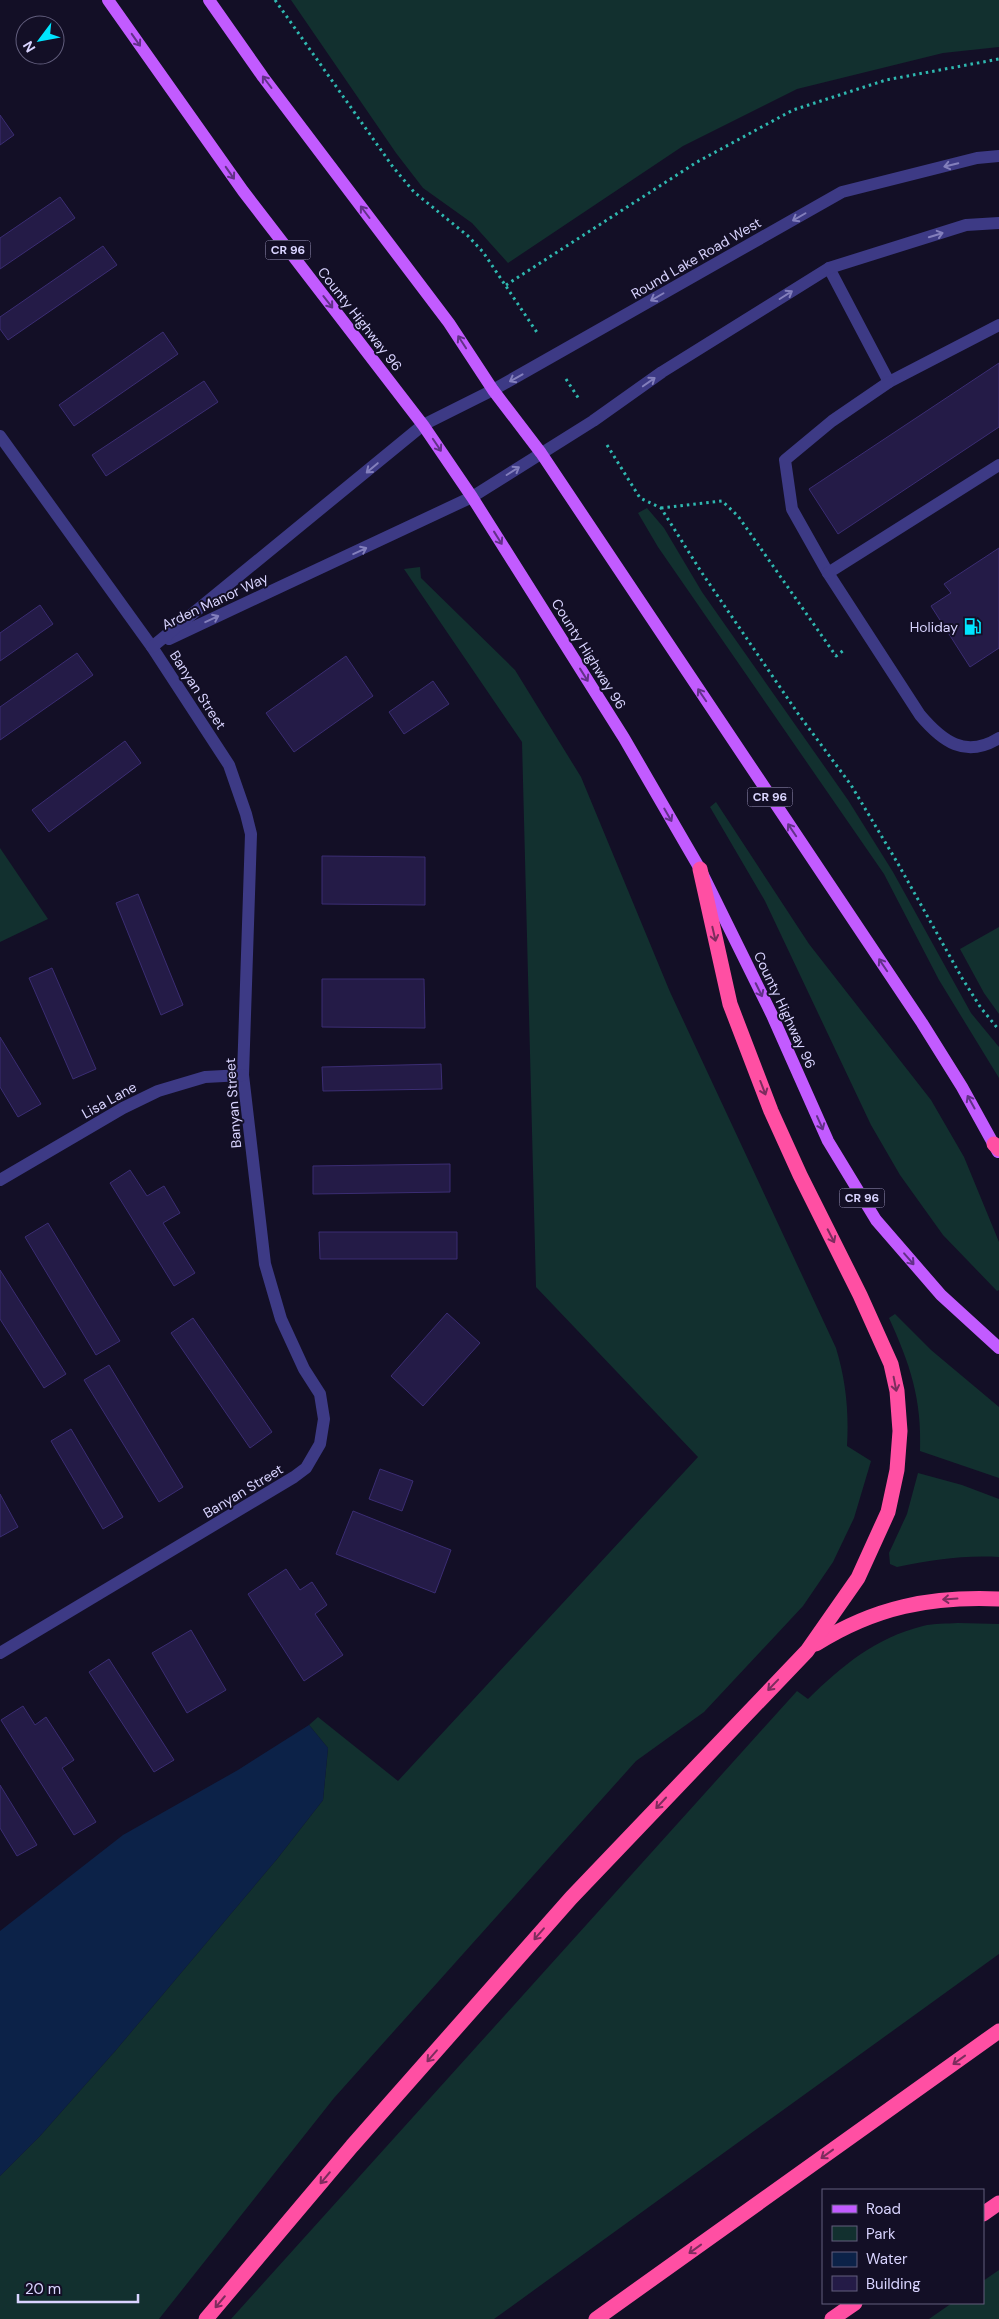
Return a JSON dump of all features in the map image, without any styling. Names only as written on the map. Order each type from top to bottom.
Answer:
[{"type":"highway","points":[[206,2319],[358,2139],[571,1898],[807,1651],[858,1578],[888,1512],[898,1464],[900,1431],[891,1364],[860,1295],[800,1175],[775,1119],[734,1013],[700,869]]},
{"type":"highway","points":[[807,1651],[839,1630],[874,1615],[927,1600],[999,1599]]},
{"type":"highway","points":[[596,2319],[999,2032]]},
{"type":"highway","points":[[984,2213],[999,2202]]},
{"type":"highway","points":[[832,2319],[854,2304]]},
{"type":"main road","name":"County Highway 96","points":[[108,0],[243,192],[423,425],[472,497],[624,738],[700,869],[772,1015],[828,1141],[876,1220],[941,1295],[999,1348]]},
{"type":"main road","name":"CR 96","points":[[209,0],[263,77],[449,323],[493,390],[541,453],[922,1023],[998,1149]]},
{"type":"street","name":"Round Lake Road West","points":[[423,425],[553,357],[842,192],[977,158],[999,156]]},
{"type":"street","points":[[472,497],[592,420],[662,372],[830,268],[966,225],[999,223]]},
{"type":"street","points":[[830,268],[889,382]]},
{"type":"street","points":[[999,325],[889,382],[832,421],[785,460],[792,509],[828,573],[920,715],[937,736],[966,748],[992,742],[999,738]]},
{"type":"street","name":"Arden Manor Way","points":[[152,647],[423,425]]},
{"type":"street","name":"Banyan Street","points":[[0,436],[152,647],[229,765],[246,814],[251,834],[243,1075],[265,1264],[281,1319],[304,1369],[320,1394],[324,1419],[320,1444],[306,1468],[294,1477],[0,1653]]},
{"type":"street","points":[[828,573],[999,466]]},
{"type":"street","name":"Arden Manor Way","points":[[152,647],[472,497]]},
{"type":"street","name":"Lisa Lane","points":[[0,1180],[123,1108],[158,1091],[205,1077],[243,1075]]},
{"type":"path","points":[[275,0],[392,167],[414,192],[468,236],[483,252],[553,357],[640,498],[660,508],[702,573],[851,786],[897,862],[962,978],[981,1008],[999,1030]]},
{"type":"path","points":[[506,285],[697,162],[793,110],[886,80],[999,59]]},
{"type":"path","points":[[660,508],[722,501],[738,516],[836,656],[868,634]]},
{"type":"green space","points":[[291,0],[999,0],[999,47],[943,53],[797,89],[683,146],[508,263],[472,223],[423,188],[396,153]]},
{"type":"green space","points":[[647,508],[664,528],[702,592],[848,800],[893,872],[971,1013],[999,1047],[999,1078],[939,980],[884,874],[658,547],[638,513]]},
{"type":"green space","points":[[420,567],[421,578],[515,670],[581,777],[670,992],[836,1348],[846,1397],[848,1421],[847,1446],[871,1461],[854,1518],[833,1562],[803,1606],[704,1712],[636,1761],[334,2098],[159,2319],[0,2319],[0,2176],[40,2136],[116,2050],[277,1859],[323,1800],[328,1748],[309,1725],[318,1717],[398,1781],[698,1457],[536,1287],[522,742],[404,569]]},
{"type":"green space","points":[[716,802],[809,944],[931,1100],[964,1157],[999,1242],[999,1290],[997,1291],[943,1235],[900,1175],[871,1125],[765,901],[710,807]]},
{"type":"green space","points":[[0,848],[48,919],[0,942]]},
{"type":"green space","points":[[999,927],[999,1014],[984,993],[960,949]]},
{"type":"green space","points":[[895,1314],[931,1350],[999,1407],[999,1478],[920,1451],[917,1398],[909,1367],[889,1318]]},
{"type":"green space","points":[[918,1473],[962,1485],[999,1499],[999,1557],[948,1559],[897,1567],[890,1564],[889,1553],[907,1514]]},
{"type":"green space","points":[[958,1623],[999,1624],[999,1954],[494,2319],[231,2319],[797,1691],[808,1699],[861,1654],[875,1645],[906,1631],[927,1625]]},
{"type":"green space","points":[[999,2270],[999,2319],[929,2319],[951,2304],[984,2304],[984,2280]]},
{"type":"water","points":[[309,1725],[328,1748],[323,1800],[277,1859],[116,2050],[40,2136],[0,2176],[0,1931],[123,1835],[238,1770]]},
{"type":"building","points":[[0,115],[14,135],[0,145]]},
{"type":"building","points":[[60,197],[75,218],[0,269],[0,238]]},
{"type":"building","points":[[103,246],[117,265],[8,340],[0,329],[0,317]]},
{"type":"building","points":[[163,332],[178,354],[74,426],[59,405]]},
{"type":"building","points":[[999,363],[999,427],[838,534],[809,489]]},
{"type":"building","points":[[204,381],[218,402],[106,476],[92,455]]},
{"type":"building","name":"Holiday","points":[[999,548],[999,648],[970,667],[931,606],[951,593],[944,584]]},
{"type":"building","points":[[40,605],[53,624],[0,661],[0,633]]},
{"type":"building","points":[[77,653],[93,675],[0,740],[0,707]]},
{"type":"building","points":[[346,656],[373,696],[294,752],[266,713]]},
{"type":"building","points":[[433,681],[449,704],[404,734],[389,712]]},
{"type":"building","points":[[125,741],[141,763],[49,832],[32,810]]},
{"type":"building","points":[[322,856],[425,857],[425,905],[322,904]]},
{"type":"building","points":[[138,894],[183,1005],[161,1015],[116,903]]},
{"type":"building","points":[[52,968],[96,1069],[73,1079],[29,978]]},
{"type":"building","points":[[322,979],[424,979],[425,1028],[322,1027]]},
{"type":"building","points":[[0,1037],[41,1104],[18,1117],[0,1087]]},
{"type":"building","points":[[441,1064],[442,1089],[323,1091],[322,1067]]},
{"type":"building","points":[[450,1164],[450,1192],[313,1194],[313,1166]]},
{"type":"building","points":[[130,1170],[147,1196],[164,1186],[180,1213],[163,1223],[195,1273],[174,1286],[110,1183]]},
{"type":"building","points":[[48,1223],[120,1341],[96,1355],[25,1237]]},
{"type":"building","points":[[319,1232],[457,1232],[457,1259],[320,1259]]},
{"type":"building","points":[[0,1270],[66,1374],[44,1388],[0,1319]]},
{"type":"building","points":[[447,1313],[480,1343],[423,1406],[391,1376]]},
{"type":"building","points":[[193,1318],[272,1432],[250,1448],[171,1333]]},
{"type":"building","points":[[109,1365],[183,1487],[159,1502],[84,1380]]},
{"type":"building","points":[[71,1429],[123,1517],[103,1529],[51,1441]]},
{"type":"building","points":[[380,1469],[413,1481],[402,1511],[369,1499]]},
{"type":"building","points":[[0,1494],[18,1527],[0,1537]]},
{"type":"building","points":[[353,1511],[451,1550],[435,1593],[336,1554]]},
{"type":"building","points":[[286,1569],[300,1590],[312,1582],[327,1605],[315,1614],[343,1655],[304,1681],[248,1594]]},
{"type":"building","points":[[191,1630],[226,1690],[187,1713],[152,1653]]},
{"type":"building","points":[[109,1659],[174,1760],[154,1772],[89,1672]]},
{"type":"building","points":[[23,1706],[35,1725],[46,1717],[74,1760],[62,1768],[96,1822],[74,1835],[1,1720]]},
{"type":"building","points":[[0,1785],[37,1845],[17,1856],[0,1828]]},
{"type":"place","name":"Holiday","points":[[972,627]]}]
